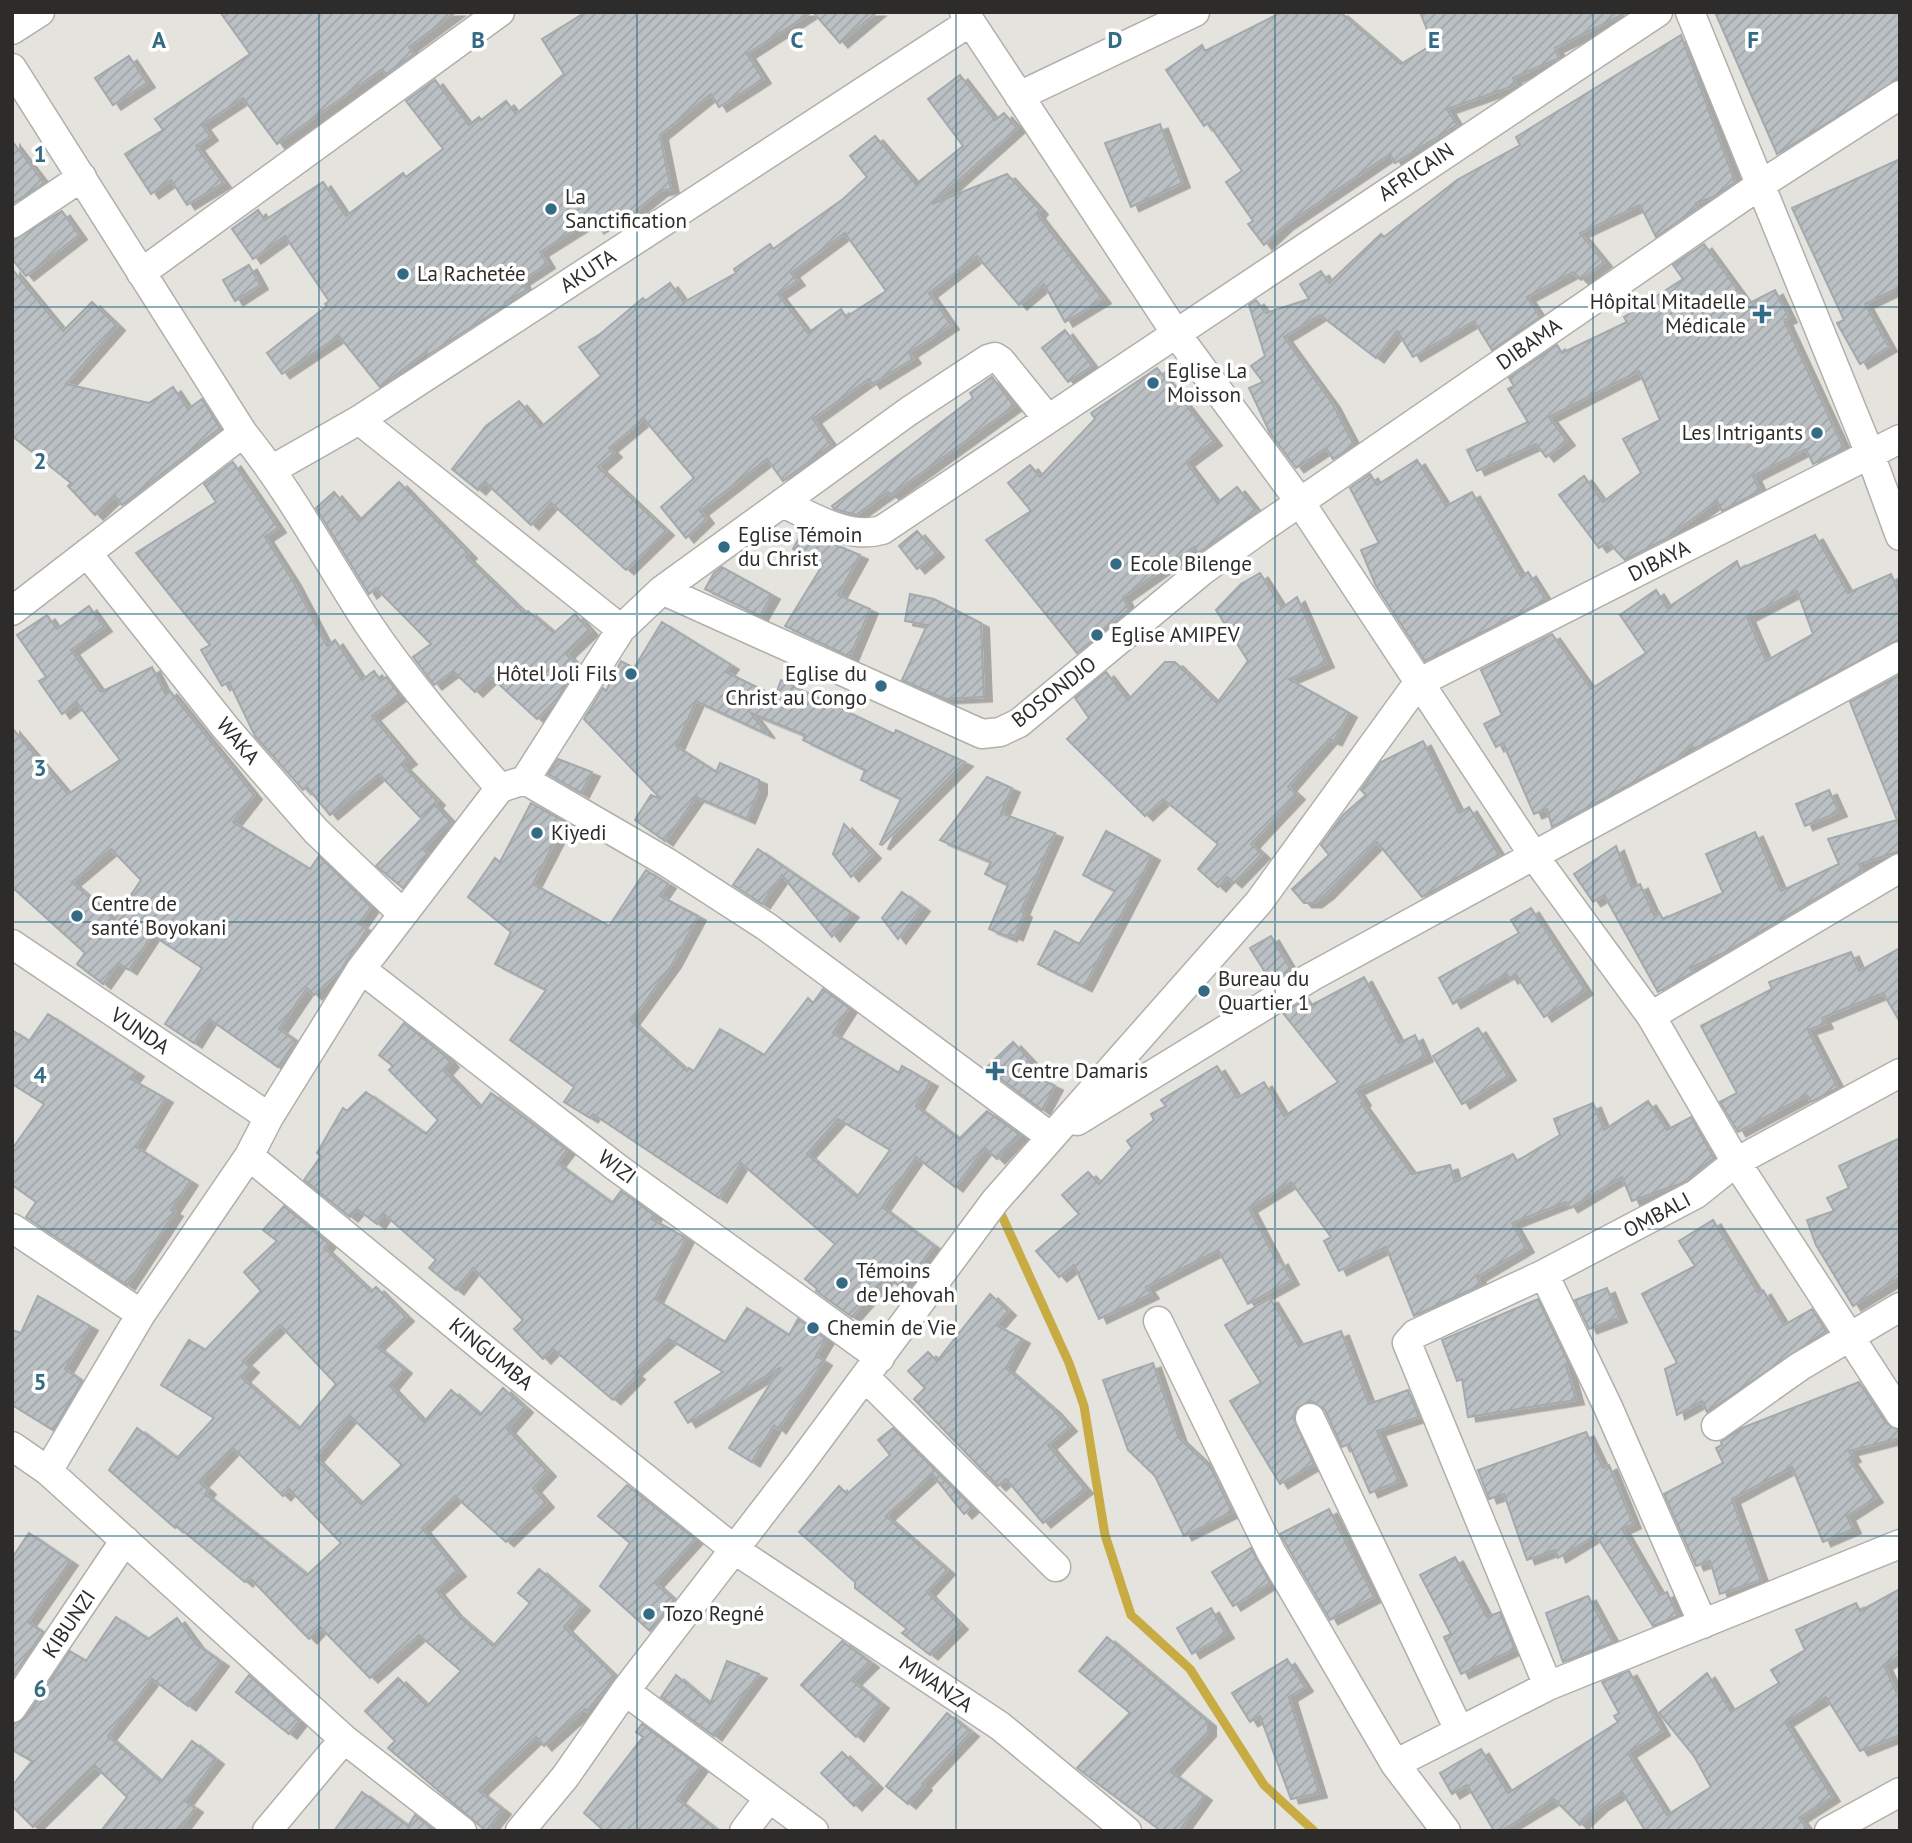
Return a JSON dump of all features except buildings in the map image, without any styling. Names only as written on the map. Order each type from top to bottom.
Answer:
[{"type":"street","points":[[12,30],[40,12]]},
{"type":"street","points":[[141,272],[500,12]]},
{"type":"street","points":[[1018,96],[1195,12]]},
{"type":"street","name":"AFRICAIN","points":[[782,503],[853,533],[875,532],[1658,12]]},
{"type":"street","points":[[1690,12],[1870,454],[1900,536]]},
{"type":"street","points":[[967,17],[1175,332],[1300,502],[1534,856],[1651,1016],[1736,1162],[1900,1415]]},
{"type":"street","name":"AKUTA","points":[[273,469],[359,420],[967,17]]},
{"type":"street","points":[[12,68],[243,433],[273,469],[322,553],[371,628],[426,704],[512,784],[668,863],[767,926],[1051,1137]]},
{"type":"street","name":"DIBAMA","points":[[1300,502],[1760,185],[1900,95]]},
{"type":"street","points":[[12,224],[82,177]]},
{"type":"street","points":[[48,1471],[141,1314],[249,1156],[269,1116],[361,969],[403,914],[512,784],[621,629],[662,590],[909,411],[988,359],[1001,361],[1048,419]]},
{"type":"street","points":[[359,420],[621,629]]},
{"type":"street","points":[[12,611],[243,433]]},
{"type":"street","name":"DIBAYA","points":[[1418,683],[1900,439]]},
{"type":"street","name":"BOSONDJO","points":[[662,590],[970,729],[982,734],[1000,732],[1019,723],[1202,571],[1300,502]]},
{"type":"street","name":"WAKA","points":[[87,553],[243,748],[316,831],[403,914]]},
{"type":"street","points":[[1051,1137],[1311,977],[1900,656]]},
{"type":"street","points":[[520,1831],[565,1777],[625,1691],[872,1368],[995,1201],[1259,902],[1418,683]]},
{"type":"street","points":[[1651,1016],[1900,868]]},
{"type":"street","name":"VUNDA","points":[[12,944],[269,1116]]},
{"type":"street","name":"WIZI","points":[[361,969],[872,1368],[1056,1567]]},
{"type":"street","name":"OMBALI","points":[[1548,1686],[1406,1343],[1415,1334],[1544,1274],[1696,1194],[1736,1162],[1900,1073]]},
{"type":"street","name":"KINGUMBA","points":[[249,1156],[734,1550]]},
{"type":"street","points":[[12,1228],[141,1314]]},
{"type":"street","points":[[1544,1274],[1608,1407],[1703,1624]]},
{"type":"street","points":[[1716,1426],[1799,1367],[1900,1307]]},
{"type":"street","points":[[1158,1321],[1271,1552],[1395,1764],[1446,1831]]},
{"type":"street","points":[[1310,1418],[1459,1730]]},
{"type":"street","points":[[12,1446],[48,1471],[344,1739],[462,1831]]},
{"type":"street","name":"KIBUNZI","points":[[12,1708],[125,1540]]},
{"type":"street","points":[[1395,1764],[1548,1686],[1900,1544]]},
{"type":"street","name":"MWANZA","points":[[734,1550],[1000,1726],[1127,1831]]},
{"type":"street","points":[[625,1691],[814,1831]]},
{"type":"street","points":[[267,1831],[344,1739]]},
{"type":"street","points":[[1829,1831],[1900,1792]]},
{"type":"street","points":[[744,1831],[769,1798]]},
{"type":"waterway","points":[[997,1205],[1069,1363],[1084,1406],[1105,1535],[1131,1615],[1190,1669],[1264,1785],[1314,1831]]},
{"type":"place","name":"La Sanctification","points":[[551,209]]},
{"type":"place","name":"La Rachetée","points":[[403,274]]},
{"type":"place","name":"Hôpital Mitadelle Médicale","points":[[1762,314]]},
{"type":"place","name":"Eglise La Moisson","points":[[1153,383]]},
{"type":"place","name":"Les Intrigants","points":[[1817,433]]},
{"type":"place","name":"Eglise Témoin du Christ","points":[[724,547]]},
{"type":"place","name":"Ecole Bilenge","points":[[1116,564]]},
{"type":"place","name":"Eglise AMIPEV","points":[[1097,635]]},
{"type":"place","name":"Hôtel Joli Fils","points":[[631,674]]},
{"type":"place","name":"Eglise du Christ au Congo","points":[[881,686]]},
{"type":"place","name":"Kiyedi","points":[[537,833]]},
{"type":"place","name":"Centre de santé Boyokani","points":[[77,916]]},
{"type":"place","name":"Bureau du Quartier 1","points":[[1204,991]]},
{"type":"place","name":"Centre Damaris","points":[[995,1071]]},
{"type":"place","name":"Témoins de Jehovah","points":[[842,1283]]},
{"type":"place","name":"Chemin de Vie","points":[[813,1328]]},
{"type":"place","name":"Tozo Regné","points":[[649,1614]]}]
